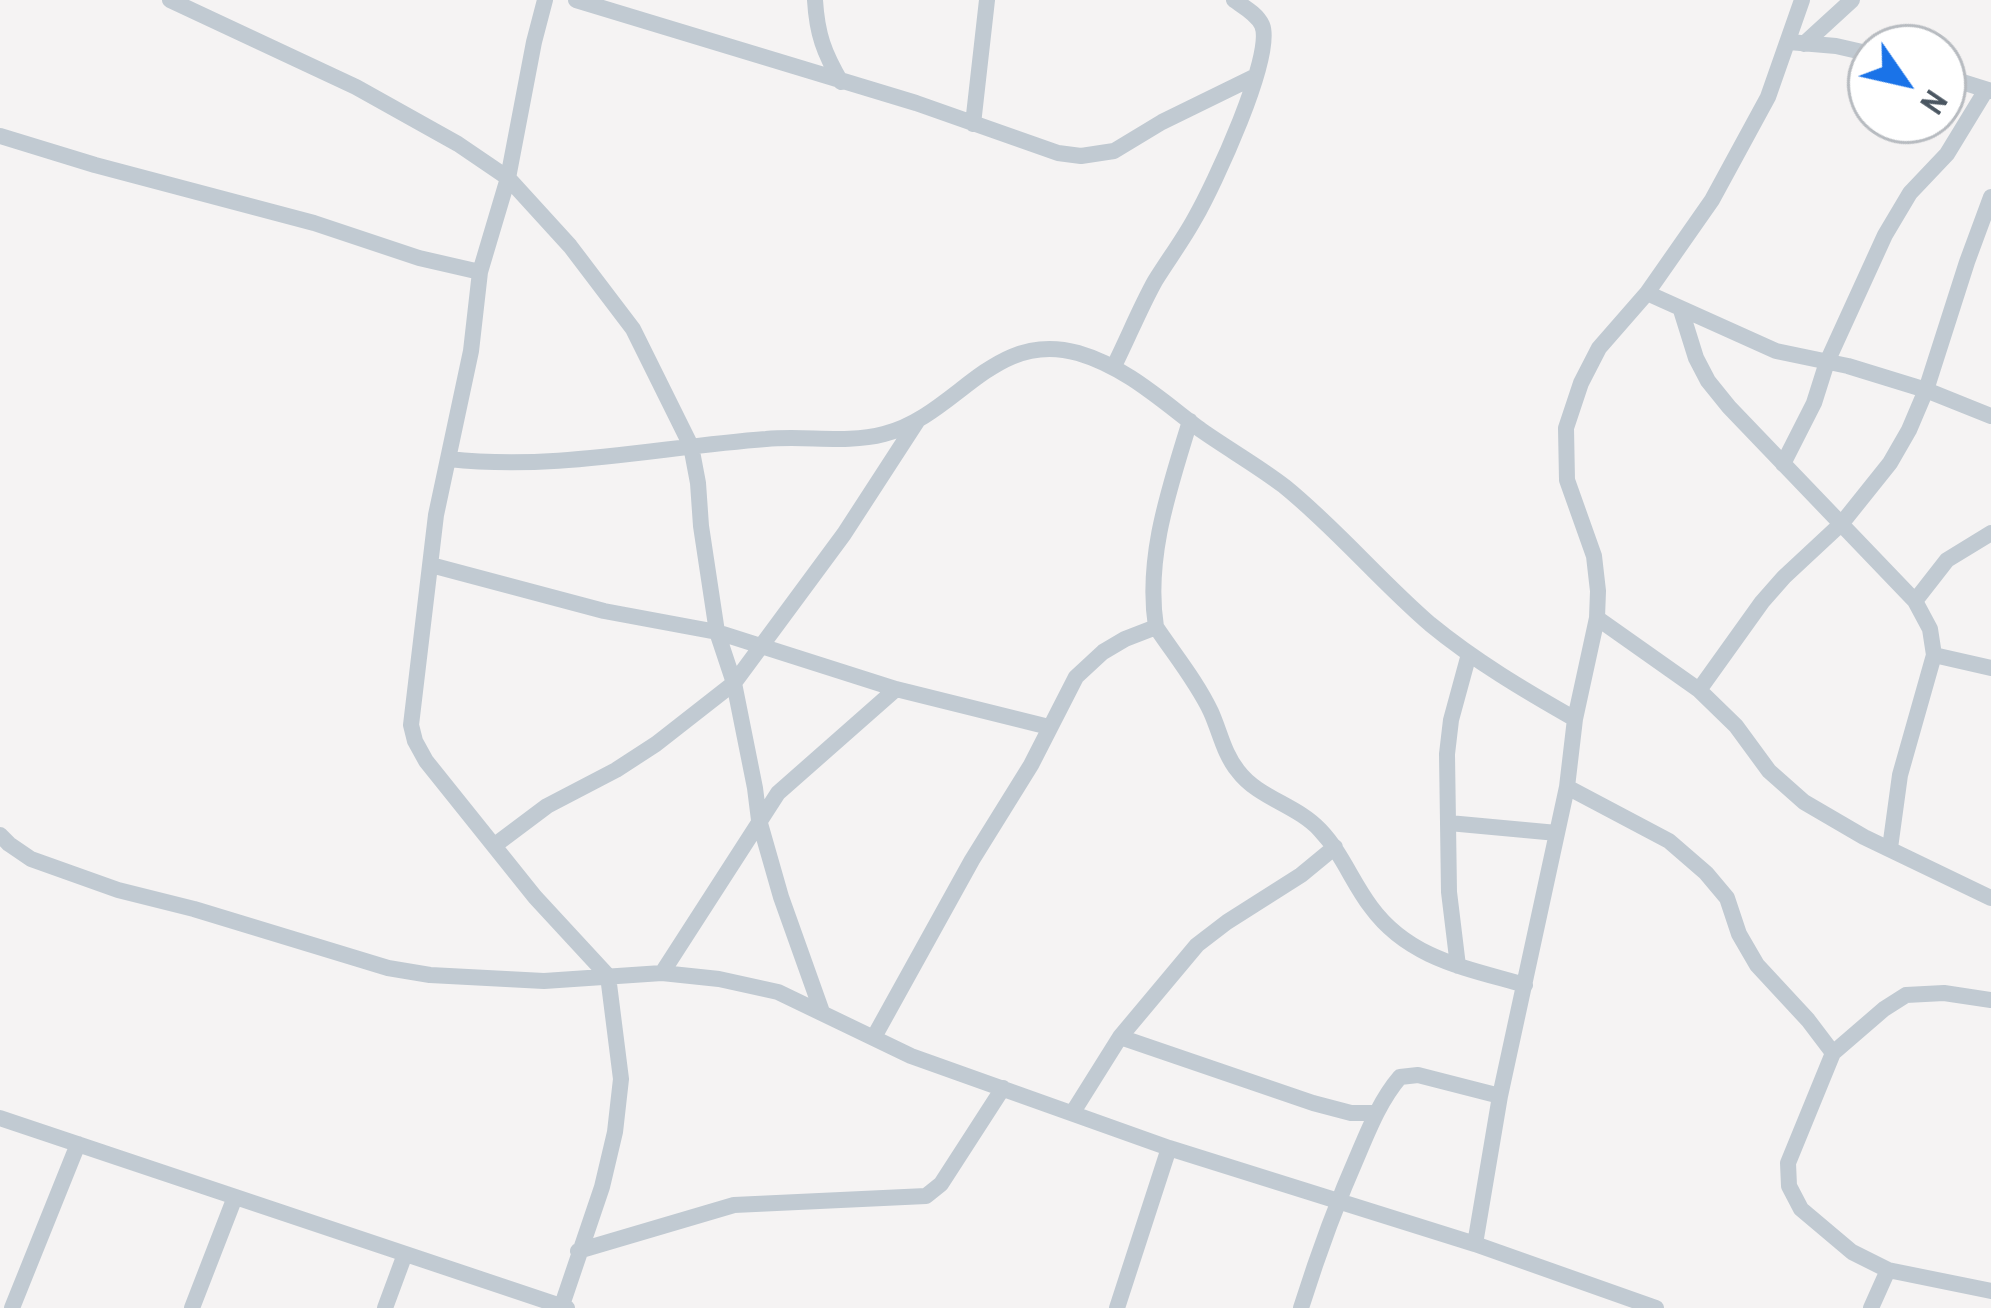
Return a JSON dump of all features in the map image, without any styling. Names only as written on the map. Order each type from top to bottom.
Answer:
[{"type":"street","points":[[170,0],[356,87],[508,178],[570,246],[633,329],[691,446],[717,632],[734,683],[759,820],[822,1012]]},
{"type":"street","points":[[0,1118],[563,1307],[615,1132],[621,1079],[608,976],[535,897],[426,760],[411,725],[436,515],[471,351],[480,272],[508,178],[545,0]]},
{"type":"street","points":[[576,0],[916,103],[1058,153],[1081,156],[1114,151],[1256,76]]},
{"type":"street","points":[[815,0],[824,52],[842,82]]},
{"type":"street","points":[[973,124],[987,0]]},
{"type":"street","points":[[1114,366],[1154,284],[1196,216],[1256,76],[1262,24],[1234,0]]},
{"type":"street","points":[[1475,1244],[1499,1096],[1567,787],[1575,718],[1597,618],[1594,556],[1567,480],[1566,428],[1599,348],[1647,293],[1712,200],[1797,43],[1802,0]]},
{"type":"street","points":[[1797,43],[1852,0]]},
{"type":"street","points":[[1797,43],[1847,49]]},
{"type":"street","points":[[1783,464],[1894,221],[1910,193],[1948,154],[1988,90]]},
{"type":"street","points":[[0,136],[480,272]]},
{"type":"street","points":[[1699,690],[1762,602],[1842,523],[1890,463],[1926,391],[1991,196]]},
{"type":"street","points":[[1647,293],[1776,351],[1926,391],[1991,415]]},
{"type":"street","points":[[1681,310],[1708,381],[1915,601],[1930,629],[1931,674],[1900,775],[1890,848]]},
{"type":"street","points":[[449,459],[486,464],[577,462],[773,438],[885,434],[953,398],[1011,355],[1044,348],[1075,352],[1114,366],[1283,486],[1469,654],[1575,718]]},
{"type":"street","points":[[495,845],[547,806],[656,744],[734,683],[844,534],[919,418]]},
{"type":"street","points":[[1190,421],[1164,505],[1154,577],[1156,627],[1210,711],[1228,756],[1250,784],[1299,811],[1335,847],[1370,907],[1422,953],[1525,985]]},
{"type":"street","points":[[1915,601],[1947,560],[1991,533]]},
{"type":"street","points":[[431,565],[604,611],[717,632],[896,689],[1049,727]]},
{"type":"street","points":[[1597,618],[1699,690],[1736,726],[1769,771],[1804,802],[1836,823],[1991,898]]},
{"type":"street","points":[[874,1037],[972,860],[1031,765],[1076,676],[1114,645],[1156,627]]},
{"type":"street","points":[[1459,966],[1449,892],[1447,754],[1469,654]]},
{"type":"street","points":[[1934,655],[1991,668]]},
{"type":"street","points":[[662,973],[778,793],[896,689]]},
{"type":"street","points":[[1567,787],[1669,841],[1706,873],[1727,898],[1739,934],[1757,965],[1833,1053]]},
{"type":"street","points":[[1450,823],[1557,833]]},
{"type":"street","points":[[0,835],[31,859],[118,890],[388,968],[544,981],[662,973],[778,992],[911,1056],[1168,1148],[1475,1244],[1656,1308]]},
{"type":"street","points":[[1072,1112],[1120,1037],[1197,945],[1335,847]]},
{"type":"street","points":[[1991,1000],[1944,993],[1906,995],[1884,1009],[1833,1053],[1788,1163],[1789,1186],[1801,1209],[1852,1252],[1888,1270],[1991,1291]]},
{"type":"street","points":[[1120,1037],[1313,1103],[1352,1113],[1376,1113]]},
{"type":"street","points":[[1300,1308],[1337,1200],[1376,1113],[1400,1076],[1418,1075],[1499,1096]]},
{"type":"street","points":[[578,1251],[734,1205],[926,1196],[941,1184],[1003,1088]]},
{"type":"street","points":[[12,1308],[78,1144]]},
{"type":"street","points":[[1117,1308],[1168,1148]]},
{"type":"street","points":[[192,1308],[235,1197]]},
{"type":"street","points":[[385,1308],[405,1254]]},
{"type":"street","points":[[1871,1308],[1888,1270]]}]
